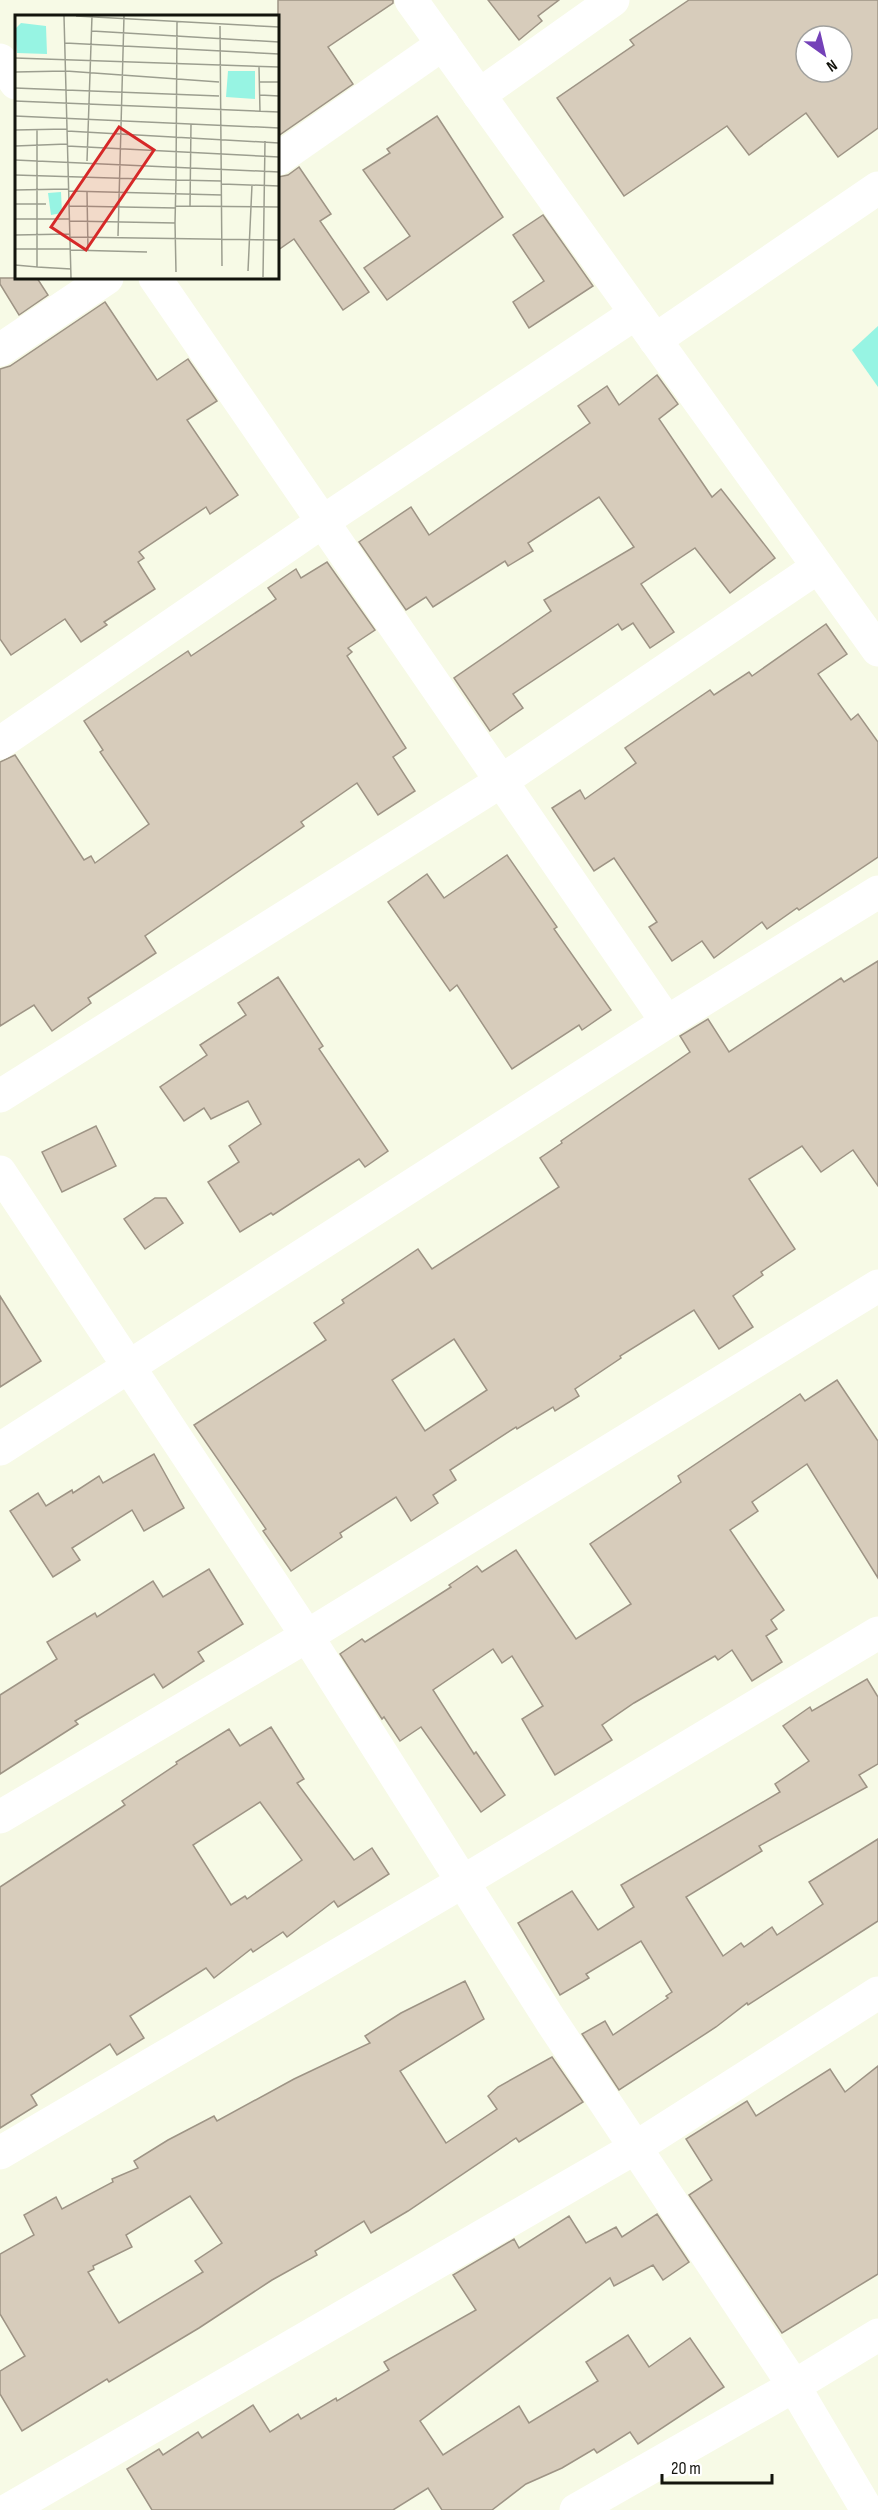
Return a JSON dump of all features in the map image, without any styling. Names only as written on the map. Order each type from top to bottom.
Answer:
[{"type":"street","points":[[411,0],[878,650]]},
{"type":"street","points":[[479,95],[613,0]]},
{"type":"street","points":[[279,158],[443,44]]},
{"type":"street","points":[[0,60],[15,82]]},
{"type":"street","points":[[655,340],[878,188]]},
{"type":"street","points":[[0,350],[106,279]]},
{"type":"street","points":[[155,279],[667,1022]]},
{"type":"street","points":[[0,743],[322,522],[636,313]]},
{"type":"street","points":[[0,1096],[500,782],[818,567]]},
{"type":"street","points":[[0,1449],[667,1022],[878,892]]},
{"type":"street","points":[[0,1172],[307,1636],[551,2021],[794,2386],[867,2510]]},
{"type":"street","points":[[0,1816],[307,1636],[878,1286]]},
{"type":"street","points":[[0,2152],[464,1881],[878,1633]]},
{"type":"street","points":[[8,2510],[635,2148],[878,1993]]},
{"type":"street","points":[[576,2510],[794,2386],[878,2335]]},
{"type":"water","points":[[878,326],[878,387],[852,350]]},
{"type":"building","points":[[278,0],[393,0],[393,3],[328,47],[353,84],[279,135],[279,15]]},
{"type":"building","points":[[488,0],[559,0],[538,16],[542,21],[519,40]]},
{"type":"building","points":[[689,0],[878,0],[878,128],[838,157],[806,113],[749,155],[727,126],[624,196],[557,98],[634,45],[630,40]]},
{"type":"building","points":[[437,116],[503,217],[387,300],[364,268],[410,236],[363,170],[390,153],[387,149]]},
{"type":"building","points":[[299,167],[331,214],[320,221],[369,292],[343,310],[294,239],[279,249],[279,177],[288,175]]},
{"type":"building","points":[[543,215],[593,286],[529,328],[513,302],[544,281],[513,235]]},
{"type":"building","points":[[0,278],[38,279],[48,295],[19,315],[0,284]]},
{"type":"building","points":[[105,302],[157,380],[188,359],[217,401],[187,420],[238,495],[210,514],[206,507],[139,552],[144,558],[138,562],[155,589],[104,622],[107,625],[81,642],[65,619],[11,655],[0,639],[0,369],[10,366]]},
{"type":"building","points":[[657,375],[678,404],[659,419],[712,497],[721,489],[775,558],[730,593],[695,548],[641,584],[674,632],[650,648],[633,623],[622,630],[618,624],[513,694],[523,708],[490,731],[454,678],[551,611],[544,600],[634,547],[599,497],[528,543],[533,551],[508,566],[505,561],[433,607],[426,597],[406,610],[359,542],[411,507],[429,535],[590,423],[578,406],[607,386],[619,405]]},
{"type":"building","points":[[327,562],[375,630],[348,648],[352,652],[347,656],[406,748],[393,757],[415,791],[378,815],[357,783],[301,822],[304,826],[145,936],[156,953],[88,998],[91,1003],[52,1031],[34,1005],[0,1026],[0,762],[15,755],[84,860],[91,856],[95,863],[149,824],[100,752],[103,750],[84,721],[188,651],[191,656],[276,599],[268,588],[296,569],[301,578]]},
{"type":"building","points":[[826,624],[847,654],[818,674],[851,720],[858,714],[878,742],[878,857],[767,929],[762,922],[714,958],[702,941],[672,961],[649,927],[657,922],[614,858],[594,871],[552,808],[580,790],[585,799],[636,763],[625,748],[710,690],[714,695],[749,672],[752,676]]},
{"type":"building","points":[[507,855],[557,927],[554,929],[611,1010],[582,1030],[579,1025],[512,1069],[457,985],[450,991],[388,902],[427,874],[444,898]]},
{"type":"building","points":[[878,961],[878,1186],[853,1150],[821,1172],[802,1146],[749,1179],[795,1249],[761,1272],[763,1275],[733,1296],[753,1327],[719,1349],[694,1310],[620,1356],[621,1358],[575,1389],[579,1396],[555,1411],[553,1407],[517,1429],[516,1427],[450,1470],[456,1480],[433,1495],[438,1503],[411,1521],[396,1497],[340,1533],[342,1537],[291,1571],[263,1531],[266,1529],[194,1425],[326,1340],[314,1323],[344,1303],[342,1300],[418,1249],[432,1269],[559,1187],[540,1158],[690,1052],[680,1036],[708,1019],[729,1052],[841,978],[844,982]],"holes":[[[454,1339],[487,1390],[425,1431],[392,1380]]]},
{"type":"building","points":[[278,977],[323,1046],[319,1049],[388,1151],[365,1167],[359,1159],[273,1215],[271,1213],[240,1232],[208,1182],[239,1162],[229,1146],[261,1124],[248,1101],[211,1119],[204,1108],[184,1121],[160,1087],[207,1055],[200,1045],[246,1015],[238,1003]]},
{"type":"building","points":[[96,1126],[116,1166],[62,1192],[42,1152]]},
{"type":"building","points":[[155,1198],[166,1198],[183,1223],[145,1249],[124,1219]]},
{"type":"building","points":[[0,1296],[41,1361],[0,1387]]},
{"type":"building","points":[[837,1380],[878,1441],[878,1578],[807,1464],[752,1502],[758,1511],[730,1530],[784,1610],[771,1620],[777,1629],[766,1636],[782,1662],[752,1681],[732,1650],[718,1660],[715,1656],[634,1703],[602,1725],[612,1740],[555,1775],[522,1719],[543,1706],[512,1656],[502,1663],[493,1649],[433,1690],[474,1754],[476,1752],[505,1795],[481,1812],[421,1727],[400,1741],[384,1717],[382,1719],[340,1654],[362,1639],[365,1642],[451,1587],[449,1585],[477,1566],[482,1572],[516,1550],[576,1639],[631,1604],[590,1544],[681,1482],[678,1476],[800,1394],[805,1401]]},
{"type":"building","points":[[154,1454],[184,1508],[144,1531],[132,1510],[72,1548],[80,1560],[53,1577],[10,1511],[38,1493],[46,1506],[72,1490],[73,1493],[99,1476],[103,1483]]},
{"type":"building","points":[[209,1569],[243,1624],[198,1652],[204,1661],[163,1688],[154,1674],[75,1721],[78,1724],[0,1774],[0,1695],[57,1659],[47,1642],[95,1613],[97,1617],[153,1581],[163,1597]]},
{"type":"building","points":[[867,1679],[878,1697],[878,1764],[859,1775],[867,1787],[759,1846],[762,1851],[686,1897],[723,1956],[741,1943],[744,1947],[772,1927],[777,1935],[823,1904],[809,1882],[878,1839],[878,1921],[748,2005],[747,2003],[716,2027],[619,2090],[582,2034],[605,2021],[613,2035],[668,1998],[666,1996],[672,1992],[641,1941],[586,1974],[589,1978],[560,1995],[518,1923],[572,1891],[598,1930],[634,1907],[621,1885],[780,1792],[775,1784],[809,1761],[783,1726],[810,1707],[812,1711]]},
{"type":"building","points":[[271,1727],[304,1779],[297,1783],[354,1860],[372,1848],[389,1874],[338,1907],[334,1901],[287,1937],[283,1932],[253,1952],[251,1949],[214,1978],[206,1968],[130,2016],[144,2038],[117,2055],[110,2044],[31,2095],[37,2105],[0,2128],[0,1887],[125,1805],[122,1801],[177,1764],[176,1762],[229,1729],[240,1746]],"holes":[[[260,1802],[302,1860],[247,1899],[245,1896],[231,1905],[193,1845]]]},
{"type":"building","points":[[465,1981],[484,2019],[400,2071],[446,2143],[497,2109],[488,2096],[498,2087],[552,2057],[583,2102],[519,2142],[516,2138],[408,2211],[371,2233],[364,2221],[315,2251],[317,2255],[272,2280],[199,2328],[109,2382],[107,2379],[22,2431],[0,2394],[0,2371],[25,2356],[0,2314],[0,2254],[34,2235],[24,2215],[56,2197],[62,2209],[113,2182],[112,2179],[138,2168],[134,2161],[168,2140],[214,2116],[217,2121],[294,2079],[370,2043],[365,2036],[401,2013]],"holes":[[[190,2196],[222,2243],[195,2261],[203,2272],[119,2323],[88,2272],[94,2269],[93,2266],[132,2247],[126,2235]]]},
{"type":"building","points":[[878,2066],[878,2274],[782,2333],[689,2195],[712,2180],[686,2139],[747,2101],[756,2116],[830,2069],[845,2092]]},
{"type":"building","points":[[657,2214],[689,2262],[663,2280],[653,2265],[614,2286],[610,2278],[420,2421],[443,2455],[519,2406],[529,2423],[598,2381],[586,2362],[628,2335],[649,2367],[690,2338],[724,2387],[638,2444],[630,2432],[597,2453],[594,2449],[562,2468],[526,2484],[492,2510],[442,2510],[428,2488],[393,2510],[152,2510],[127,2469],[159,2449],[163,2455],[198,2432],[202,2438],[253,2405],[270,2432],[298,2414],[301,2419],[336,2398],[337,2401],[389,2370],[384,2362],[476,2310],[453,2275],[514,2239],[519,2248],[569,2216],[586,2243],[616,2227],[622,2237]]}]
